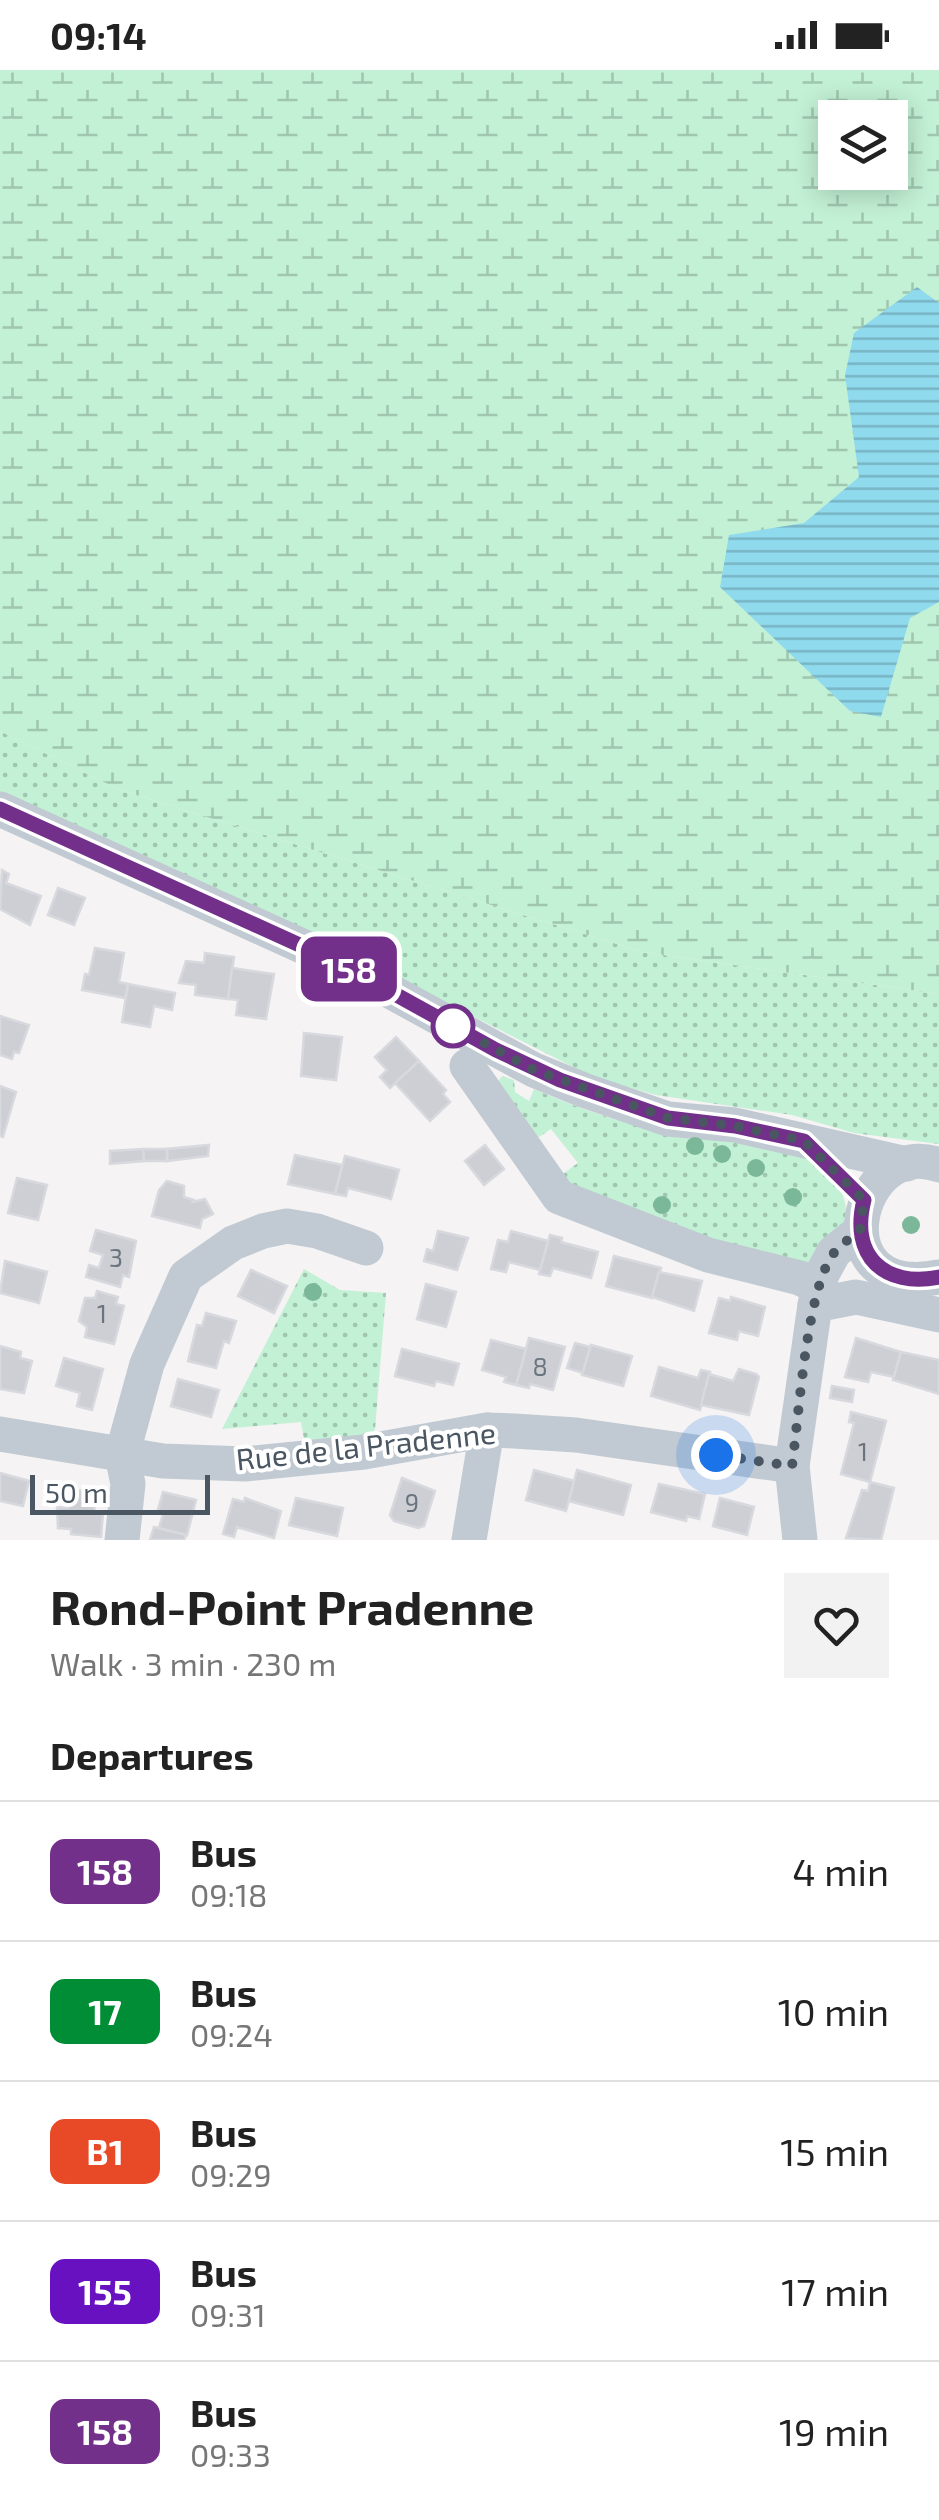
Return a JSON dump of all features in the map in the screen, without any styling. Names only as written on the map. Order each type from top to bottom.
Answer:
[{"type":"street","points":[[0,809],[337,962],[551,1077],[668,1118],[735,1126],[923,1164]]},
{"type":"street","points":[[467,1066],[559,1197],[708,1255],[800,1278],[817,1296],[856,1297],[939,1315]]},
{"type":"street","points":[[804,1141],[862,1215],[871,1259],[886,1273],[916,1282],[939,1277]]},
{"type":"street","points":[[800,1540],[792,1466],[822,1274],[883,1177],[923,1164]]},
{"type":"street","points":[[122,1540],[128,1484],[122,1455],[147,1364],[186,1276],[233,1243],[263,1230],[286,1226],[317,1230],[366,1248]]},
{"type":"street","points":[[817,1296],[886,1273]]},
{"type":"street","points":[[469,1540],[488,1430]]},
{"type":"street","name":"Rue de la Pradenne","points":[[0,1434],[163,1461],[246,1464],[354,1454],[488,1430],[576,1435],[792,1466]]},
{"type":"green space","points":[[0,70],[939,70],[939,994],[643,952],[120,790],[0,731]]},
{"type":"green space","points":[[0,731],[120,790],[643,952],[939,994],[939,1144],[854,1133],[792,1115],[656,1095],[595,1078],[429,994],[0,792]]},
{"type":"green space","points":[[502,1076],[514,1080],[515,1092],[529,1101],[534,1089],[635,1125],[751,1141],[808,1159],[829,1175],[843,1196],[846,1215],[841,1233],[800,1278],[549,1184],[578,1163],[551,1129],[524,1147],[488,1095]]},
{"type":"green space","points":[[304,1269],[340,1290],[386,1293],[375,1430],[371,1434],[305,1445],[301,1422],[222,1429]]},
{"type":"water","points":[[917,287],[939,303],[939,602],[910,618],[881,717],[850,711],[720,587],[729,535],[804,523],[859,477],[845,375],[854,333]]},
{"type":"building","points":[[2,870],[9,874],[6,883],[41,896],[30,925],[0,909]]},
{"type":"building","points":[[58,888],[85,898],[74,925],[48,915]]},
{"type":"building","points":[[95,948],[124,953],[119,982],[128,984],[125,998],[82,990]]},
{"type":"building","points":[[205,953],[234,957],[228,999],[195,995],[196,985],[179,983],[186,961],[204,963]]},
{"type":"building","points":[[232,968],[274,974],[266,1019],[236,1015],[238,1000],[228,999]]},
{"type":"building","points":[[128,984],[175,993],[172,1010],[154,1006],[150,1027],[122,1022]]},
{"type":"building","points":[[0,1016],[29,1025],[19,1053],[14,1052],[12,1059],[0,1055]]},
{"type":"building","points":[[304,1033],[342,1037],[336,1080],[301,1076]]},
{"type":"building","points":[[396,1037],[419,1061],[390,1088],[380,1077],[387,1070],[375,1057]]},
{"type":"building","points":[[419,1061],[446,1090],[443,1094],[450,1102],[430,1121],[395,1083]]},
{"type":"building","points":[[0,1086],[16,1092],[3,1137],[0,1136]]},
{"type":"building","points":[[209,1145],[208,1156],[167,1161],[167,1149]]},
{"type":"building","points":[[485,1145],[504,1169],[484,1185],[465,1161]]},
{"type":"building","points":[[143,1149],[167,1149],[167,1161],[144,1161]]},
{"type":"building","points":[[143,1149],[144,1161],[110,1164],[110,1151]]},
{"type":"building","points":[[295,1155],[342,1165],[335,1194],[288,1184]]},
{"type":"building","points":[[345,1156],[399,1170],[391,1199],[348,1188],[346,1196],[335,1194]]},
{"type":"building","points":[[17,1178],[47,1185],[38,1220],[8,1213]]},
{"type":"building","points":[[167,1181],[184,1186],[184,1197],[193,1202],[205,1199],[213,1214],[202,1219],[200,1228],[152,1216],[159,1190]]},
{"type":"building","points":[[96,1230],[136,1241],[129,1277],[123,1275],[120,1287],[86,1277],[89,1265],[99,1268],[103,1255],[90,1251]]},
{"type":"building","points":[[438,1231],[468,1238],[457,1270],[424,1261],[427,1249],[433,1251]]},
{"type":"building","points":[[511,1231],[548,1241],[540,1270],[509,1262],[506,1272],[491,1269],[498,1240],[508,1242]]},
{"type":"building","points":[[550,1235],[598,1252],[591,1278],[553,1268],[550,1276],[539,1274]]},
{"type":"building","points":[[614,1256],[661,1268],[652,1298],[606,1286]]},
{"type":"building","points":[[5,1261],[47,1272],[39,1303],[0,1293]]},
{"type":"building","points":[[251,1270],[287,1286],[274,1313],[238,1296]]},
{"type":"building","points":[[659,1272],[702,1281],[694,1311],[652,1297]]},
{"type":"building","points":[[426,1284],[456,1292],[446,1327],[417,1319]]},
{"type":"building","points":[[97,1291],[118,1297],[116,1304],[124,1306],[114,1344],[85,1337],[87,1327],[79,1321],[85,1298],[95,1298]]},
{"type":"building","points":[[731,1297],[765,1307],[758,1336],[739,1331],[737,1340],[709,1333],[719,1298],[730,1301]]},
{"type":"building","points":[[206,1313],[236,1321],[229,1343],[224,1341],[216,1368],[188,1361],[197,1325],[202,1326]]},
{"type":"building","points":[[529,1338],[565,1347],[553,1390],[516,1385]]},
{"type":"building","points":[[856,1338],[901,1352],[894,1377],[871,1372],[868,1382],[845,1377]]},
{"type":"building","points":[[491,1340],[526,1349],[516,1385],[504,1382],[506,1377],[482,1370]]},
{"type":"building","points":[[575,1343],[590,1347],[583,1373],[567,1368]]},
{"type":"building","points":[[591,1345],[632,1356],[623,1386],[582,1375]]},
{"type":"building","points":[[0,1346],[21,1352],[20,1358],[32,1361],[24,1393],[0,1389]]},
{"type":"building","points":[[402,1349],[459,1364],[453,1385],[436,1381],[434,1386],[395,1376]]},
{"type":"building","points":[[901,1352],[939,1360],[939,1394],[893,1380]]},
{"type":"building","points":[[64,1358],[103,1369],[92,1410],[77,1406],[80,1393],[56,1386]]},
{"type":"building","points":[[659,1367],[698,1378],[701,1370],[710,1372],[700,1410],[651,1396]]},
{"type":"building","points":[[739,1369],[759,1377],[749,1415],[701,1405],[709,1374],[733,1381]]},
{"type":"building","points":[[178,1379],[219,1390],[211,1417],[171,1406]]},
{"type":"building","points":[[832,1386],[854,1390],[852,1402],[830,1398]]},
{"type":"building","points":[[851,1412],[886,1421],[870,1482],[841,1474],[854,1423],[849,1422]]},
{"type":"building","points":[[534,1470],[574,1481],[566,1511],[526,1500]]},
{"type":"building","points":[[577,1470],[631,1485],[623,1515],[569,1501]]},
{"type":"building","points":[[0,1473],[29,1481],[23,1506],[0,1501]]},
{"type":"building","points":[[402,1478],[435,1491],[424,1526],[394,1521],[390,1515]]},
{"type":"building","points":[[870,1482],[894,1488],[881,1540],[846,1538],[862,1490],[868,1491]]},
{"type":"building","points":[[659,1484],[705,1494],[699,1519],[687,1516],[686,1521],[651,1512]]},
{"type":"building","points":[[75,1490],[96,1491],[94,1513],[103,1513],[101,1537],[71,1534],[71,1529],[58,1528],[57,1507],[74,1504]]},
{"type":"building","points":[[163,1492],[196,1500],[187,1535],[159,1528],[163,1514],[157,1513]]},
{"type":"building","points":[[245,1498],[281,1511],[274,1538],[237,1527],[234,1537],[223,1534],[233,1499],[244,1502]]},
{"type":"building","points":[[296,1498],[343,1508],[337,1536],[289,1525]]},
{"type":"building","points":[[720,1498],[754,1507],[747,1535],[713,1526]]},
{"type":"building","points":[[154,1527],[186,1535],[184,1540],[150,1540]]},
{"type":"bus line","name":"158","points":[[0,809],[337,962],[534,1070],[668,1118],[735,1126],[804,1141],[864,1200],[860,1230],[871,1259],[896,1278],[916,1282],[939,1277]]},
{"type":"route","points":[[453,1026],[534,1070],[668,1118],[735,1126],[804,1141],[864,1200],[860,1230],[834,1252],[822,1274],[792,1466],[716,1455]]}]
